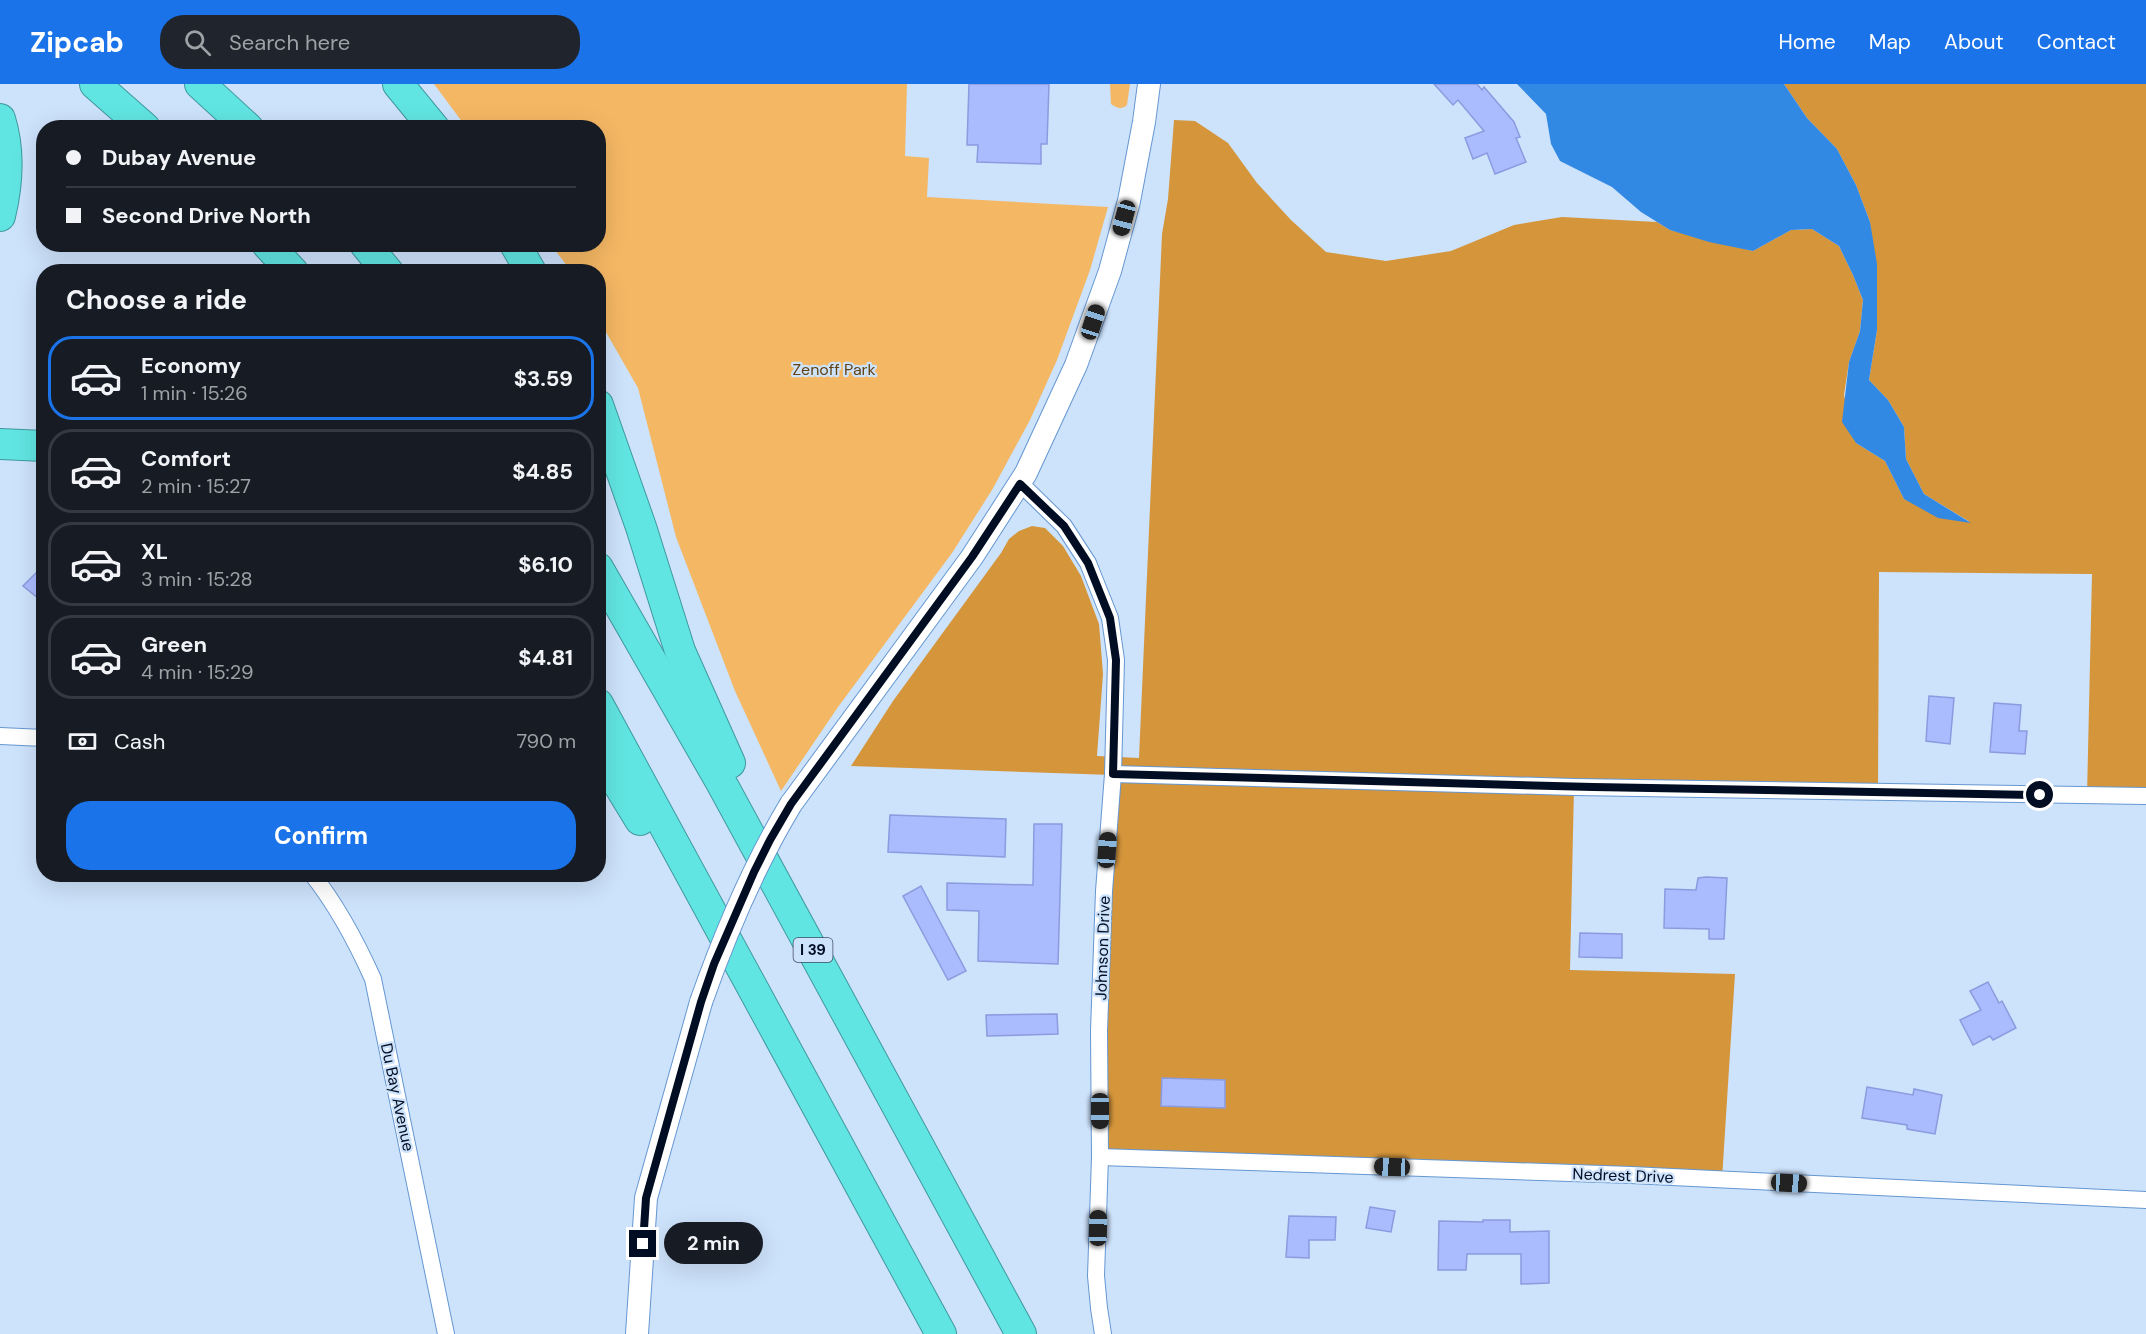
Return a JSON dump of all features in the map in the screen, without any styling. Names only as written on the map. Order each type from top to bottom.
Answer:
[{"type":"highway","points":[[95,84],[136,120]]},
{"type":"highway","points":[[200,84],[239,120]]},
{"type":"highway","points":[[398,84],[427,120]]},
{"type":"highway","points":[[0,119],[7,165],[4,201],[0,216]]},
{"type":"highway","points":[[275,252],[286,264]]},
{"type":"highway","points":[[372,252],[381,264]]},
{"type":"highway","points":[[606,428],[637,515],[680,651],[745,797],[755,846]]},
{"type":"highway","points":[[0,444],[36,446]]},
{"type":"highway","name":"I 39","points":[[606,582],[755,846],[1022,1334]]},
{"type":"highway","points":[[606,719],[941,1334]]},
{"type":"highway","points":[[606,764],[697,915],[731,947]]},
{"type":"street","points":[[637,1334],[646,1198],[701,1002],[718,955],[754,872],[791,804],[972,557],[1020,484],[1076,365],[1106,281],[1129,201],[1149,84]]},
{"type":"street","name":"Johnson Drive","points":[[1020,484],[1064,526],[1088,563],[1110,618],[1116,660],[1113,774],[1104,903],[1100,1031],[1100,1157],[1096,1276],[1103,1334]]},
{"type":"street","points":[[0,736],[36,738]]},
{"type":"street","points":[[1113,774],[1585,787],[2146,796]]},
{"type":"street","name":"Du Bay Avenue","points":[[318,882],[353,935],[373,979],[446,1334]]},
{"type":"street","name":"Nedrest Drive","points":[[1100,1157],[1631,1175],[2146,1200]]},
{"type":"green space","name":"Zenoff Park","points":[[434,84],[907,84],[905,156],[929,158],[927,197],[1108,207],[1090,270],[1057,360],[1030,420],[992,490],[952,553],[838,707],[781,791],[735,691],[676,537],[638,388],[606,332],[606,264],[566,264],[556,252],[606,252],[606,120],[461,120]]},
{"type":"green space","points":[[1110,84],[1130,84],[1125,107],[1119,108],[1111,104]]},
{"type":"shaded area","points":[[1784,84],[2146,84],[2146,796],[2087,796],[2092,574],[1879,572],[1878,793],[1574,787],[1570,970],[1735,974],[1722,1179],[1100,1157],[1113,775],[851,766],[893,701],[1009,539],[1019,531],[1032,526],[1045,528],[1063,546],[1081,576],[1099,624],[1103,674],[1097,756],[1139,758],[1162,234],[1168,199],[1174,120],[1195,121],[1228,143],[1257,183],[1291,220],[1326,252],[1386,261],[1451,251],[1514,225],[1562,217],[1657,222],[1670,230],[1753,251],[1791,230],[1812,229],[1839,246],[1863,300],[1860,331],[1849,362],[1844,395],[1856,443],[1885,461],[1904,499],[1970,522],[1924,494],[1906,459],[1904,427],[1888,400],[1869,380],[1877,330],[1870,222],[1856,185],[1837,149],[1807,118]]},
{"type":"water","points":[[1517,84],[1784,84],[1807,118],[1837,149],[1856,185],[1870,222],[1877,264],[1877,330],[1869,380],[1888,400],[1904,427],[1906,459],[1924,494],[1971,523],[1938,518],[1904,499],[1885,461],[1856,443],[1842,422],[1849,362],[1860,331],[1863,300],[1839,246],[1812,229],[1791,230],[1753,251],[1709,242],[1670,230],[1641,212],[1612,187],[1560,161],[1551,144],[1546,114]]},
{"type":"building","points":[[969,84],[1049,84],[1047,144],[1041,144],[1041,164],[977,162],[978,145],[967,145]]},
{"type":"building","points":[[1434,84],[1477,84],[1482,90],[1484,87],[1514,122],[1520,137],[1516,138],[1526,162],[1495,174],[1487,153],[1473,159],[1465,138],[1484,131],[1458,100],[1453,105]]},
{"type":"building","points":[[36,573],[36,597],[23,586]]},
{"type":"building","points":[[1929,696],[1954,698],[1950,744],[1926,741]]},
{"type":"building","points":[[1994,703],[2021,705],[2019,731],[2027,731],[2025,754],[1990,752]]},
{"type":"building","points":[[890,815],[1006,819],[1005,857],[888,852]]},
{"type":"building","points":[[1034,824],[1062,824],[1058,964],[978,961],[979,911],[947,910],[947,883],[1033,885]]},
{"type":"building","points":[[1698,878],[1727,878],[1724,939],[1709,939],[1709,929],[1664,928],[1665,889],[1696,890]]},
{"type":"building","points":[[921,886],[966,971],[948,980],[903,896]]},
{"type":"building","points":[[1580,933],[1622,934],[1622,958],[1579,957]]},
{"type":"building","points":[[1988,982],[1999,1003],[2002,1001],[2016,1028],[1993,1040],[1990,1036],[1973,1045],[1960,1020],[1981,1010],[1970,991]]},
{"type":"building","points":[[1057,1014],[1058,1034],[987,1036],[986,1015]]},
{"type":"building","points":[[1162,1078],[1225,1080],[1225,1108],[1161,1106]]},
{"type":"building","points":[[1867,1087],[1913,1095],[1914,1089],[1942,1095],[1935,1134],[1907,1129],[1907,1125],[1862,1118]]},
{"type":"building","points":[[1370,1207],[1395,1211],[1391,1232],[1366,1228]]},
{"type":"building","points":[[1289,1216],[1336,1217],[1335,1240],[1309,1240],[1309,1258],[1286,1257]]},
{"type":"building","points":[[1483,1220],[1510,1220],[1510,1232],[1549,1231],[1549,1283],[1521,1284],[1521,1254],[1467,1254],[1466,1270],[1438,1270],[1439,1221],[1483,1222]]},
{"type":"route","points":[[643,1244],[646,1198],[701,1002],[714,964],[754,872],[791,804],[972,557],[1020,484],[1064,526],[1088,563],[1110,618],[1116,660],[1113,774],[1593,787],[2040,795]]}]
